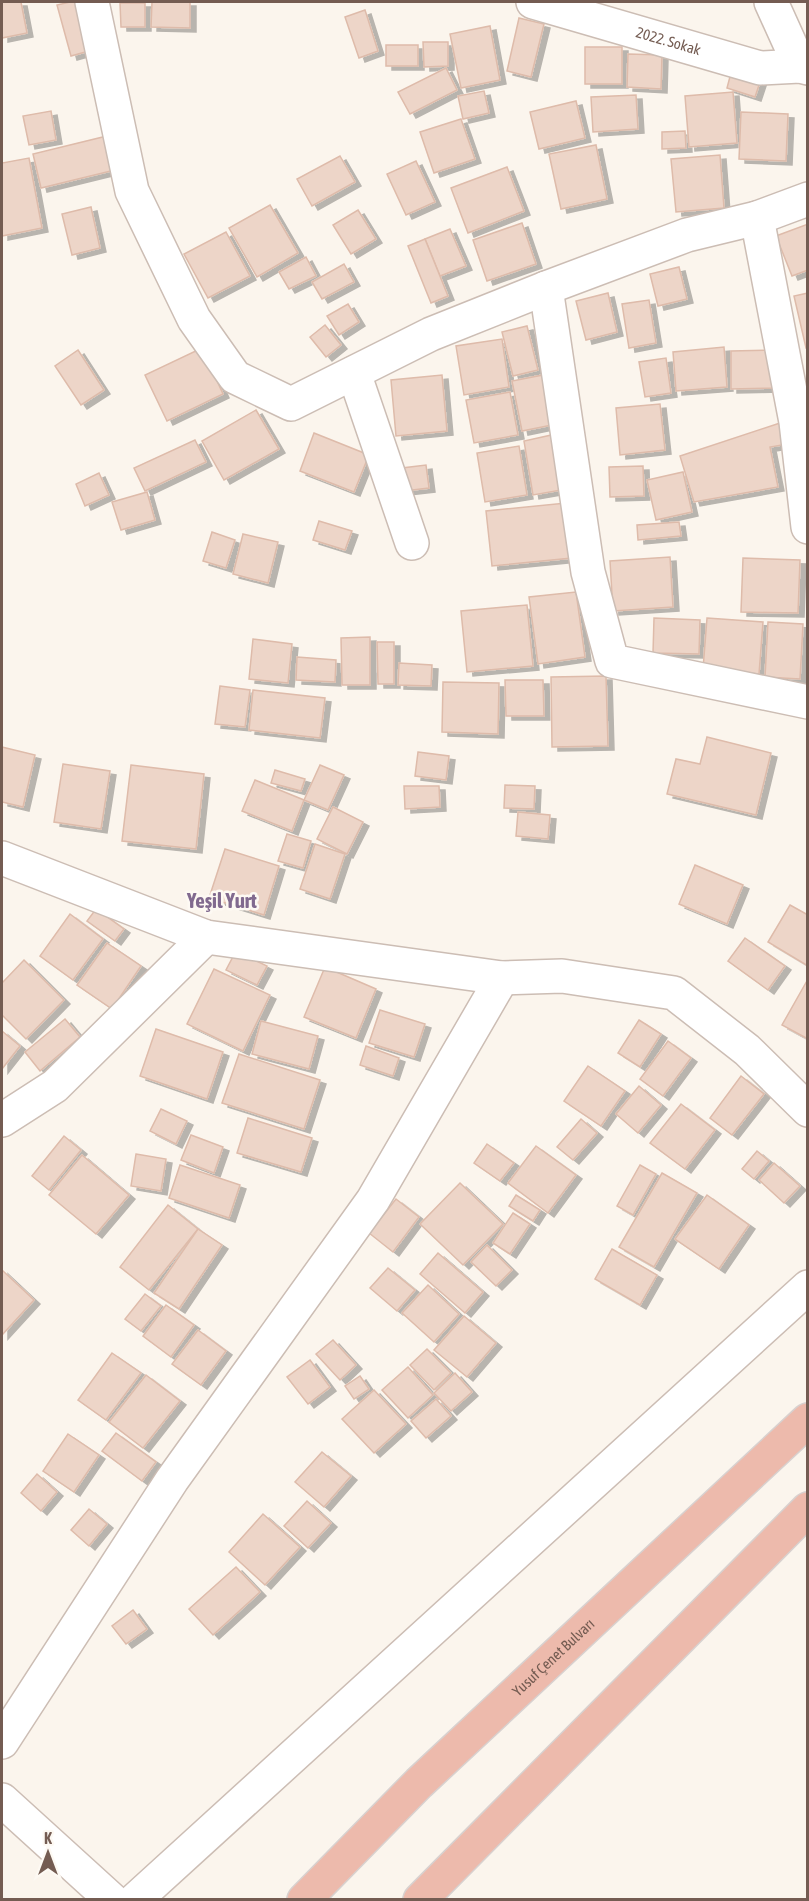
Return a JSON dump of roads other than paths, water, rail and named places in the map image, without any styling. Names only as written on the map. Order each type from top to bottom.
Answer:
[{"type":"highway","name":"Yusuf Çenet Bulvarı","points":[[304,1899],[419,1783],[807,1420]]},
{"type":"highway","points":[[420,1899],[807,1509]]},
{"type":"street","points":[[92,2],[132,191],[194,319],[235,377],[291,404],[431,334],[546,288],[687,235],[757,218],[807,199]]},
{"type":"street","name":"2022. Sokak","points":[[532,2],[760,68],[804,67]]},
{"type":"street","points":[[771,2],[804,67]]},
{"type":"street","points":[[757,218],[796,422],[807,527]]},
{"type":"street","points":[[546,288],[588,572],[612,661],[807,702]]},
{"type":"street","points":[[354,373],[412,543]]},
{"type":"street","points":[[2,858],[206,937],[502,978],[562,976],[674,993],[747,1050],[807,1110]]},
{"type":"street","points":[[2,1120],[56,1086],[206,937]]},
{"type":"street","points":[[2,1742],[172,1480],[374,1200],[502,978]]},
{"type":"street","points":[[135,1899],[807,1287]]},
{"type":"street","points":[[2,1800],[112,1899]]},
{"type":"district","name":"Yeşil Yurt","points":[[222,901]]}]
